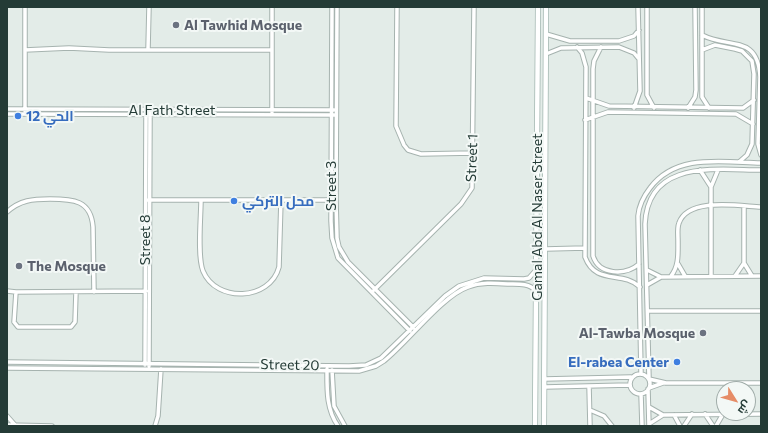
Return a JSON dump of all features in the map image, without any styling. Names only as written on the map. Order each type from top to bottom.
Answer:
[{"type":"main road","name":"Gamal Abd Al Naser Street","points":[[535,426],[538,7]]},
{"type":"main road","name":"Gamal Abd Al Naser Street","points":[[544,426],[546,7]]},
{"type":"main road","points":[[537,164],[541,166],[545,163]]},
{"type":"main road","points":[[536,181],[541,179],[546,182]]},
{"type":"street","points":[[25,7],[25,114]]},
{"type":"street","points":[[148,49],[149,7]]},
{"type":"street","points":[[272,7],[272,115]]},
{"type":"street","name":"Street 3","points":[[332,7],[333,200],[337,238],[342,255],[416,331]]},
{"type":"street","name":"Street 3","points":[[337,7],[337,112],[332,238],[334,248],[344,266],[413,334]]},
{"type":"street","points":[[397,7],[396,126],[404,145],[408,150],[421,154],[473,153]]},
{"type":"street","name":"Street 1","points":[[372,293],[468,196],[473,179],[474,7]]},
{"type":"street","points":[[634,108],[640,91],[638,7]]},
{"type":"street","points":[[647,7],[647,91],[648,100],[654,108]]},
{"type":"street","points":[[702,7],[701,90],[702,97],[709,108]]},
{"type":"street","points":[[688,108],[692,103],[696,90],[695,8]]},
{"type":"street","points":[[639,12],[642,9],[646,12]]},
{"type":"street","points":[[546,34],[562,40],[619,41],[634,36],[639,30]]},
{"type":"street","points":[[702,35],[744,46],[751,51],[760,66],[758,144],[761,155]]},
{"type":"street","points":[[574,41],[571,44],[585,60],[585,248],[588,264],[600,274],[631,281],[640,287]]},
{"type":"street","points":[[619,41],[621,44],[619,47]]},
{"type":"street","points":[[720,46],[717,44],[721,41]]},
{"type":"street","points":[[702,50],[710,46],[720,46],[742,51],[752,61],[754,74],[752,144],[747,155],[738,162]]},
{"type":"street","points":[[600,47],[594,61],[592,256],[599,266],[616,272],[629,271],[639,264]]},
{"type":"street","points":[[546,54],[561,48],[619,47],[634,53],[639,59]]},
{"type":"street","points":[[25,50],[272,50]]},
{"type":"street","points":[[696,90],[698,93],[701,90]]},
{"type":"street","points":[[640,91],[642,94],[647,91]]},
{"type":"street","points":[[586,98],[609,106],[634,108],[743,108],[754,100]]},
{"type":"street","points":[[608,112],[606,109],[609,106]]},
{"type":"street","points":[[736,108],[739,111],[736,114]]},
{"type":"street","name":"Al Fath Street","points":[[7,109],[272,115],[332,112]]},
{"type":"street","name":"Al Fath Street","points":[[7,114],[272,110],[337,112]]},
{"type":"street","name":"Street 8","points":[[147,369],[148,112]]},
{"type":"street","points":[[586,120],[608,112],[736,114],[753,124]]},
{"type":"street","points":[[752,144],[755,147],[758,144]]},
{"type":"street","points":[[641,373],[639,208],[641,201],[655,182],[670,170],[690,163],[761,163]]},
{"type":"street","points":[[649,425],[646,215],[652,197],[661,186],[673,177],[691,170],[761,170]]},
{"type":"street","points":[[700,170],[711,187]]},
{"type":"street","points":[[711,276],[711,187],[718,170]]},
{"type":"street","points":[[7,212],[23,201],[34,199],[70,199],[85,206],[93,219],[94,292]]},
{"type":"street","points":[[147,200],[333,200]]},
{"type":"street","points":[[201,200],[201,259],[203,270],[214,285],[223,291],[233,293],[255,292],[262,290],[268,286],[277,274],[279,260],[281,200]]},
{"type":"street","points":[[671,276],[677,263],[678,228],[682,217],[692,208],[711,205],[761,207]]},
{"type":"street","points":[[744,206],[744,263],[752,276]]},
{"type":"street","points":[[546,249],[585,248]]},
{"type":"street","points":[[677,263],[685,276]]},
{"type":"street","points":[[735,276],[744,263]]},
{"type":"street","name":"Street 20","points":[[7,362],[358,366],[374,362],[388,352],[451,290],[464,283],[484,278],[524,279],[534,275],[537,269]]},
{"type":"street","points":[[647,270],[661,277]]},
{"type":"street","points":[[615,278],[618,275],[616,272]]},
{"type":"street","points":[[648,285],[661,277],[671,276],[761,276]]},
{"type":"street","name":"Street 20","points":[[8,369],[359,371],[376,366],[391,356],[454,294],[468,286],[484,283],[525,285],[530,286],[536,292]]},
{"type":"street","points":[[7,291],[147,291]]},
{"type":"street","points":[[16,292],[14,322],[18,327],[71,327],[75,322],[76,292]]},
{"type":"street","points":[[648,311],[761,311]]},
{"type":"street","points":[[327,366],[328,401],[333,417],[338,426]]},
{"type":"street","points":[[332,366],[334,406],[345,426]]},
{"type":"street","points":[[155,426],[158,416],[161,369]]},
{"type":"street","points":[[545,379],[631,377],[641,373]]},
{"type":"street","points":[[641,373],[649,379],[666,383],[761,383]]},
{"type":"street","points":[[631,377],[629,385],[632,391],[641,394]]},
{"type":"street","points":[[641,394],[649,389],[666,383]]},
{"type":"street","points":[[545,387],[629,385]]},
{"type":"street","points":[[589,386],[590,426]]},
{"type":"street","points":[[641,394],[642,426]]},
{"type":"street","points":[[649,407],[663,415],[716,414]]},
{"type":"street","points":[[590,410],[604,416],[612,426]]},
{"type":"street","points":[[684,426],[692,414]]},
{"type":"street","points":[[705,414],[715,426]]},
{"type":"street","points":[[649,425],[663,415]]},
{"type":"street","points":[[674,415],[680,426]]},
{"type":"street","points":[[7,416],[15,426]]},
{"type":"street","points":[[7,425],[52,426]]},
{"type":"place","name":"Al Tawhid Mosque","points":[[176,25]]},
{"type":"place","name":"الحي 12","points":[[18,116]]},
{"type":"place","name":"محل التركي","points":[[234,201]]},
{"type":"place","name":"The Mosque","points":[[19,266]]},
{"type":"place","name":"Al-Tawba Mosque","points":[[703,333]]},
{"type":"place","name":"El-rabea Center","points":[[677,362]]}]
